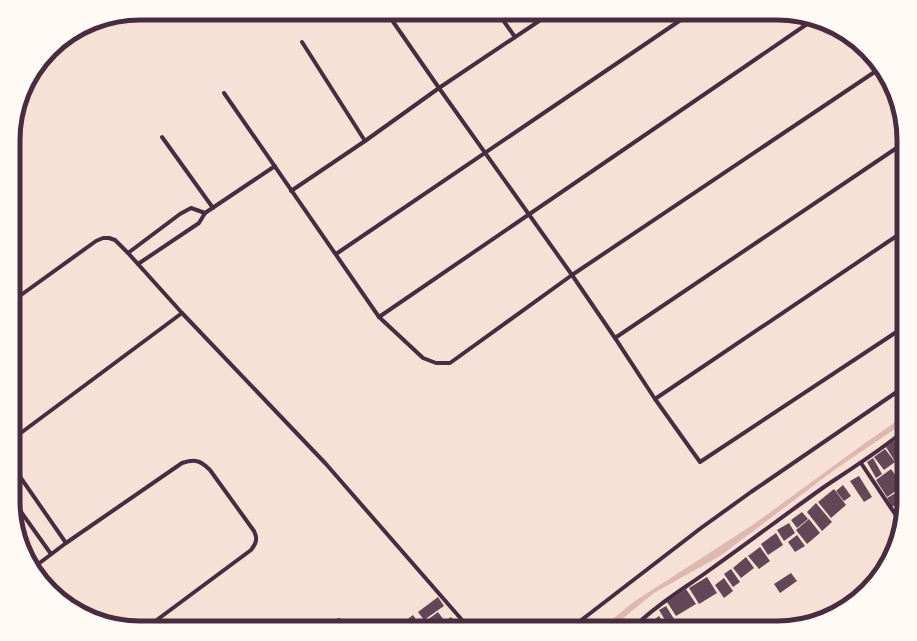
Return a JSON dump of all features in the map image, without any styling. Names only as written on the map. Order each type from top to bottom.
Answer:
[{"type":"street","points":[[392,20],[572,274],[616,338],[655,399],[700,462],[897,332]]},
{"type":"street","points":[[503,20],[515,37]]},
{"type":"street","points":[[291,191],[365,141],[439,88],[540,20]]},
{"type":"street","points":[[336,254],[680,20]]},
{"type":"street","points":[[379,317],[807,24]]},
{"type":"street","points":[[302,42],[365,141]]},
{"type":"street","points":[[224,93],[379,317],[423,358],[436,363],[450,363],[572,274],[875,72]]},
{"type":"street","points":[[162,137],[213,208]]},
{"type":"street","points":[[616,338],[897,148]]},
{"type":"street","points":[[138,264],[199,223],[204,213],[275,166]]},
{"type":"street","points":[[128,253],[180,214],[191,208],[204,213]]},
{"type":"street","points":[[655,399],[897,236]]},
{"type":"street","points":[[20,296],[96,241],[103,238],[115,240],[182,313],[326,464],[463,621]]},
{"type":"street","points":[[20,434],[182,313]]},
{"type":"street","points":[[580,621],[695,532],[897,392]]},
{"type":"street","points":[[641,621],[661,604],[897,436]]},
{"type":"street","points":[[38,564],[182,463],[191,460],[205,464],[254,531],[257,540],[255,546],[251,550],[155,621]]},
{"type":"street","points":[[861,463],[896,516]]},
{"type":"street","points":[[20,477],[66,543]]},
{"type":"street","points":[[20,511],[51,554]]},
{"type":"shaded area","points":[[897,421],[897,428],[837,468],[720,556],[654,593],[620,621],[610,621],[635,601],[754,524]]},
{"type":"building","points":[[894,441],[897,446],[897,462],[896,463],[886,447]]},
{"type":"building","points":[[885,449],[895,462],[884,470],[874,457]]},
{"type":"building","points":[[873,458],[882,474],[876,478],[867,462]]},
{"type":"building","points":[[891,469],[897,478],[897,490],[887,497],[876,480]]},
{"type":"building","points":[[859,476],[872,497],[864,502],[850,481]]},
{"type":"building","points":[[843,485],[851,496],[844,501],[836,491]]},
{"type":"building","points":[[834,489],[846,505],[831,518],[818,502]]},
{"type":"building","points":[[897,492],[897,504],[892,507],[887,498]]},
{"type":"building","points":[[816,503],[832,522],[822,531],[807,512]]},
{"type":"building","points":[[802,512],[808,519],[797,528],[791,520]]},
{"type":"building","points":[[809,519],[820,533],[807,544],[796,530]]},
{"type":"building","points":[[789,523],[795,533],[784,541],[777,530]]},
{"type":"building","points":[[776,533],[783,545],[768,555],[761,544]]},
{"type":"building","points":[[797,535],[805,546],[795,552],[788,542]]},
{"type":"building","points":[[760,547],[770,561],[759,569],[748,556]]},
{"type":"building","points":[[746,557],[754,568],[741,578],[733,568]]},
{"type":"building","points":[[731,569],[740,582],[733,587],[724,574]]},
{"type":"building","points":[[791,573],[797,581],[780,593],[774,584]]},
{"type":"building","points":[[707,577],[717,593],[699,604],[689,588]]},
{"type":"building","points":[[724,578],[733,591],[724,598],[715,585]]},
{"type":"building","points":[[686,589],[696,604],[676,616],[667,602]]},
{"type":"building","points":[[438,597],[444,606],[424,620],[418,612]]},
{"type":"building","points":[[666,606],[675,621],[666,621],[659,610]]},
{"type":"building","points":[[438,612],[444,620],[443,621],[426,621]]},
{"type":"building","points":[[413,615],[417,621],[405,621]]},
{"type":"building","points":[[659,616],[662,621],[652,621]]},
{"type":"building","points":[[451,617],[454,621],[446,621]]}]
